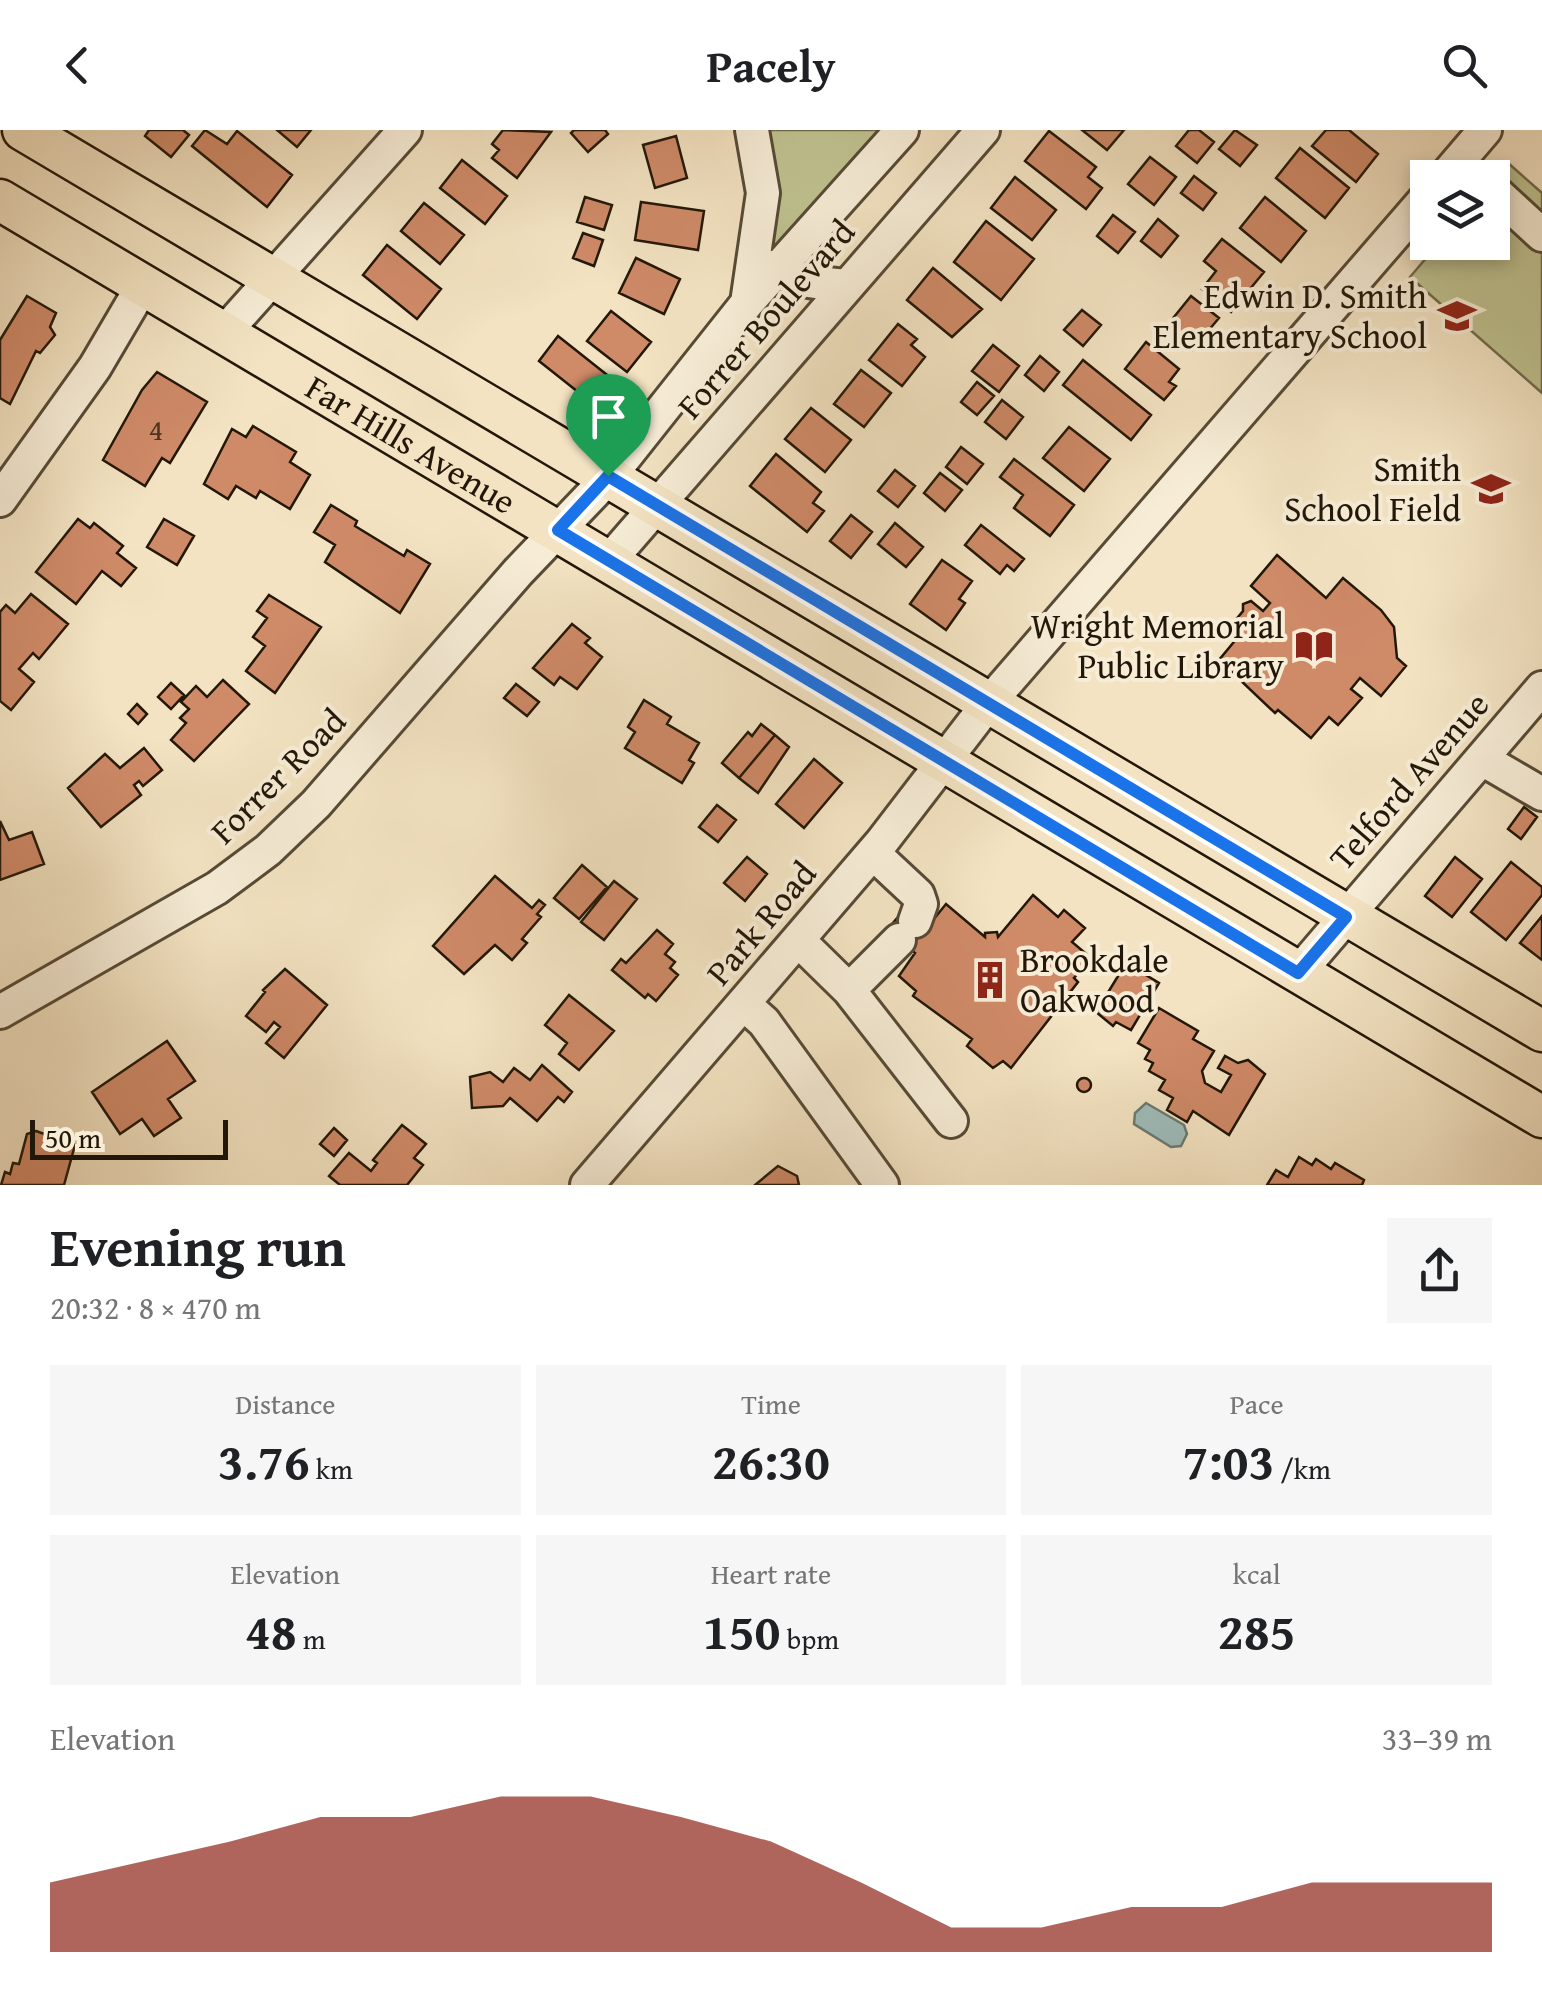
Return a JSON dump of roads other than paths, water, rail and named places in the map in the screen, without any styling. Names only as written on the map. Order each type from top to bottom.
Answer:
[{"type":"main road","name":"Far Hills Avenue","points":[[23,130],[1542,1032]]},
{"type":"main road","name":"Far Hills Avenue","points":[[0,200],[1542,1117]]},
{"type":"street","points":[[223,334],[405,130]]},
{"type":"street","points":[[752,130],[764,193],[764,265],[848,286]]},
{"type":"street","name":"Forrer Boulevard","points":[[558,530],[608,476],[746,303],[764,265],[902,130]]},
{"type":"street","name":"Forrer Boulevard","points":[[609,562],[983,130]]},
{"type":"street","points":[[1467,160],[1485,130]]},
{"type":"street","points":[[1510,205],[1542,234]]},
{"type":"street","name":"Park Road","points":[[587,1185],[745,1005],[987,705],[1410,217]]},
{"type":"street","points":[[0,500],[95,367],[142,287]]},
{"type":"street","name":"Forrer Road","points":[[0,1012],[190,905],[268,850],[316,804],[558,530]]},
{"type":"street","name":"Telford Avenue","points":[[1298,973],[1542,688]]},
{"type":"street","points":[[1482,758],[1542,794]]},
{"type":"street","points":[[849,990],[907,930],[921,904],[918,895],[872,852]]},
{"type":"street","points":[[798,940],[849,990],[951,1121]]},
{"type":"street","points":[[745,1005],[764,1022],[882,1185]]},
{"type":"water","points":[[1146,1103],[1184,1125],[1187,1134],[1181,1146],[1171,1147],[1134,1124],[1135,1113]]},
{"type":"place","name":"Edwin D. Smith Elementary School","points":[[1457,316]]},
{"type":"place","name":"Smith School Field","points":[[1491,489]]},
{"type":"place","name":"Wright Memorial Public Library","points":[[1314,646]]},
{"type":"place","name":"Brookdale Oakwood","points":[[990,980]]}]
